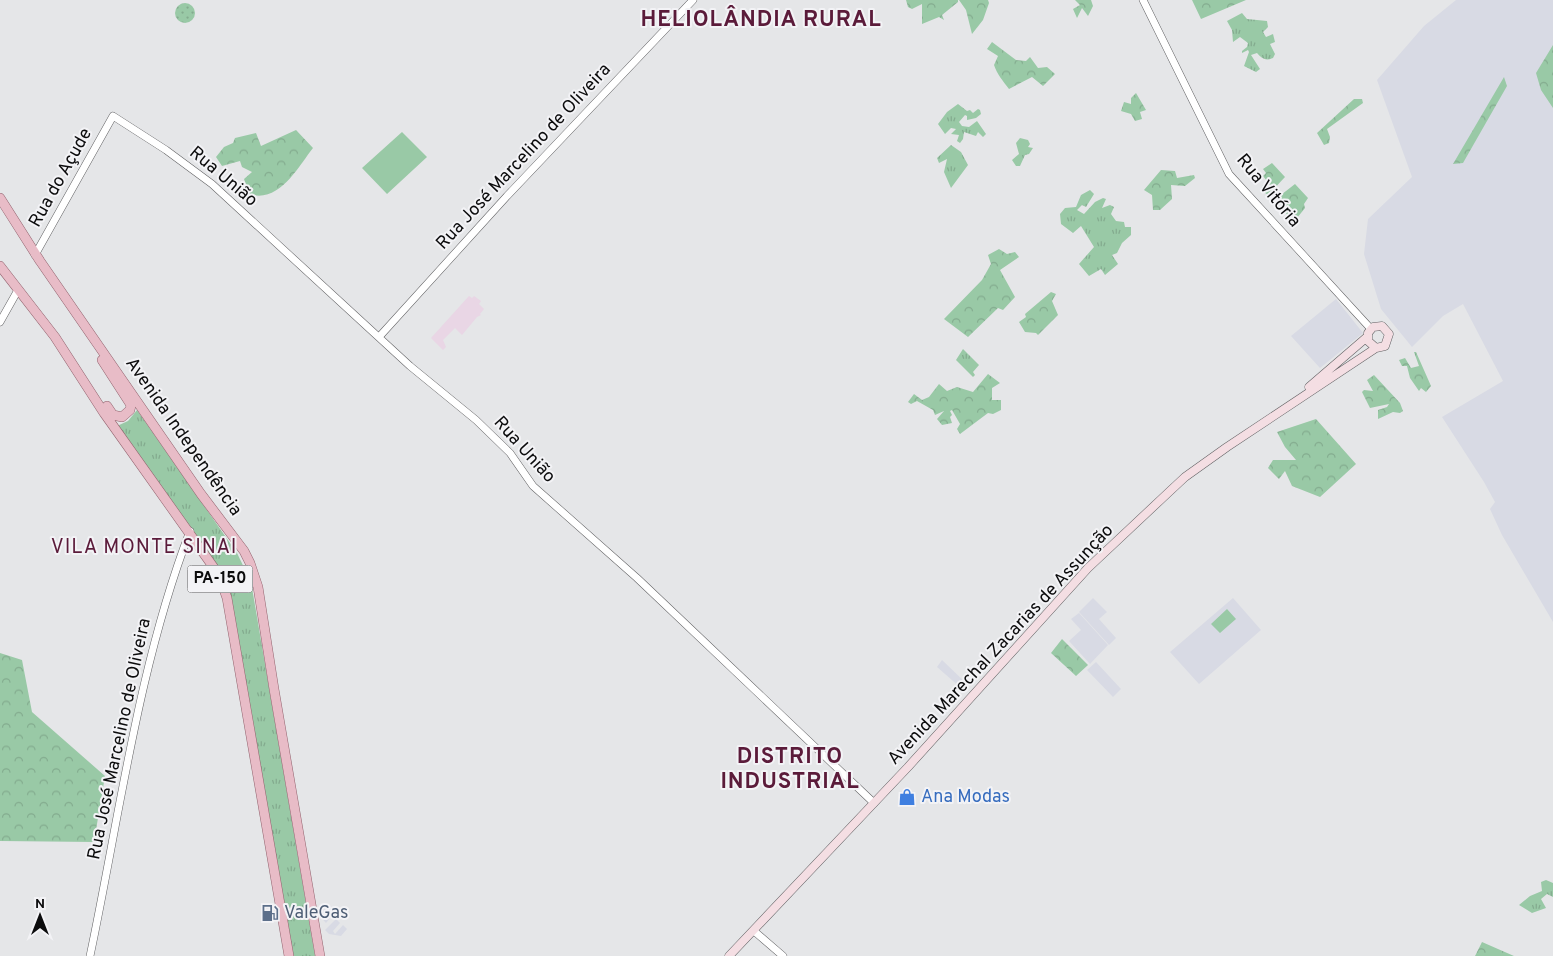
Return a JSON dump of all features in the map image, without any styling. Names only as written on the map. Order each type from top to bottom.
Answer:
[{"type":"main road","name":"Avenida Independência","points":[[0,198],[35,255],[201,494],[244,551],[255,574],[320,956]]},
{"type":"main road","name":"PA-150","points":[[0,266],[54,337],[104,413],[214,565],[227,598],[289,956]]},
{"type":"main road","points":[[54,337],[66,345],[112,414],[122,417],[130,410],[131,405],[86,336],[84,323]]},
{"type":"main road","points":[[1382,326],[1389,334],[1388,343],[1376,348],[1370,344],[1367,337],[1371,329],[1382,326]]},
{"type":"main road","name":"Avenida Marechal Zacarias de Assunção","points":[[1291,404],[1367,337]]},
{"type":"main road","name":"Avenida Marechal Zacarias de Assunção","points":[[729,956],[874,803],[1088,568],[1185,477],[1376,348]]},
{"type":"street","name":"Rua José Marcelino de Oliveira","points":[[379,337],[507,196],[693,0]]},
{"type":"street","name":"Rua Vitória","points":[[1143,0],[1229,174],[1371,329]]},
{"type":"street","name":"Rua União","points":[[113,116],[166,150],[212,184],[379,337],[498,440],[515,459],[533,486],[644,585],[874,803]]},
{"type":"street","name":"Rua do Açude","points":[[35,255],[113,116]]},
{"type":"street","points":[[0,322],[18,290]]},
{"type":"street","name":"Rua José Marcelino de Oliveira","points":[[90,956],[151,654],[166,598],[190,531]]},
{"type":"street","points":[[754,931],[782,956]]},
{"type":"shaded area","points":[[1456,0],[1553,0],[1553,622],[1502,535],[1490,509],[1495,502],[1442,417],[1503,381],[1463,304],[1443,316],[1412,347],[1381,309],[1364,254],[1368,219],[1412,177],[1377,80],[1424,26]]},
{"type":"shaded area","points":[[469,296],[472,298],[474,296],[481,301],[479,304],[484,309],[481,315],[477,317],[462,335],[455,328],[443,340],[446,347],[443,350],[431,338]]},
{"type":"shaded area","points":[[1336,299],[1363,333],[1320,368],[1291,336]]},
{"type":"shaded area","points":[[1093,598],[1107,612],[1099,619],[1116,638],[1109,645],[1079,612]]},
{"type":"shaded area","points":[[1233,598],[1261,630],[1199,684],[1170,652]]},
{"type":"shaded area","points":[[1079,613],[1108,645],[1090,664],[1069,641],[1081,630],[1071,619]]},
{"type":"shaded area","points":[[942,660],[966,683],[961,688],[937,667]]},
{"type":"shaded area","points":[[1096,662],[1121,689],[1113,697],[1087,670]]},
{"type":"shaded area","points":[[328,904],[336,911],[326,923],[317,913]]},
{"type":"shaded area","points":[[336,919],[340,923],[333,931],[335,934],[343,925],[347,929],[341,936],[329,934],[325,930]]},
{"type":"green space","points":[[906,0],[958,0],[958,2],[942,15],[944,20],[939,17],[922,24],[922,4],[912,9],[908,7]]},
{"type":"green space","points":[[959,0],[988,0],[989,3],[983,20],[972,34],[966,10]]},
{"type":"green space","points":[[1075,0],[1091,0],[1093,6],[1088,16],[1082,8],[1077,18],[1073,9],[1080,5]]},
{"type":"green space","points":[[1192,0],[1246,0],[1201,19]]},
{"type":"green space","points":[[181,3],[189,3],[195,9],[195,17],[189,23],[181,23],[175,17],[175,9]]},
{"type":"green space","points":[[1242,13],[1247,19],[1267,21],[1268,27],[1263,32],[1266,37],[1273,34],[1275,42],[1270,44],[1275,54],[1273,58],[1264,59],[1257,53],[1251,55],[1260,69],[1256,72],[1244,66],[1249,52],[1248,50],[1242,53],[1242,51],[1247,47],[1248,43],[1240,37],[1233,42],[1232,30],[1227,21]]},
{"type":"green space","points":[[992,42],[1016,60],[1026,61],[1030,57],[1038,68],[1047,67],[1055,74],[1043,86],[1032,77],[1009,89],[994,65],[998,56],[987,49]]},
{"type":"green space","points":[[1553,45],[1553,108],[1541,90],[1536,73]]},
{"type":"green space","points":[[1504,77],[1507,86],[1463,163],[1453,164]]},
{"type":"green space","points":[[1136,93],[1146,110],[1140,112],[1142,119],[1135,121],[1131,114],[1121,111],[1124,102],[1131,104],[1131,98]]},
{"type":"green space","points":[[1354,99],[1362,99],[1363,103],[1327,129],[1330,137],[1329,143],[1324,145],[1317,133]]},
{"type":"green space","points":[[958,104],[973,113],[978,109],[980,110],[981,114],[976,118],[967,120],[965,115],[959,122],[962,126],[969,127],[977,121],[986,134],[983,137],[978,132],[976,136],[964,132],[960,143],[957,141],[959,135],[951,134],[956,129],[951,128],[945,134],[938,124],[947,112]]},
{"type":"green space","points":[[296,130],[313,148],[287,182],[270,194],[260,196],[249,194],[244,179],[252,172],[242,167],[240,161],[222,166],[216,157],[224,147],[233,143],[235,138],[256,133],[261,146]]},
{"type":"green space","points":[[402,132],[427,157],[387,194],[362,168]]},
{"type":"green space","points":[[1020,138],[1028,140],[1030,144],[1028,147],[1033,148],[1029,154],[1025,155],[1020,166],[1016,166],[1012,160],[1019,154],[1016,143]]},
{"type":"green space","points":[[951,145],[961,152],[968,165],[951,188],[944,172],[947,159],[939,163],[937,158]]},
{"type":"green space","points":[[1272,163],[1285,177],[1268,195],[1261,190],[1267,181],[1263,176],[1266,173],[1263,169]]},
{"type":"green space","points":[[1161,170],[1175,171],[1177,178],[1194,175],[1195,178],[1185,186],[1171,185],[1172,199],[1160,210],[1153,210],[1152,195],[1144,190]]},
{"type":"green space","points":[[1295,184],[1308,198],[1304,204],[1305,208],[1297,218],[1289,218],[1277,198]]},
{"type":"green space","points":[[1090,190],[1094,194],[1086,207],[1082,205],[1077,210],[1084,214],[1095,202],[1103,198],[1106,199],[1102,208],[1110,205],[1114,207],[1111,214],[1116,221],[1124,222],[1125,227],[1131,227],[1131,235],[1122,243],[1117,253],[1112,255],[1118,264],[1105,275],[1101,269],[1089,276],[1079,264],[1094,247],[1081,226],[1073,233],[1061,224],[1060,214],[1065,208],[1076,207],[1081,195]]},
{"type":"green space","points":[[999,249],[1007,254],[1015,252],[1019,257],[1000,270],[1015,297],[1003,310],[998,308],[968,337],[944,319],[982,280],[991,264],[988,255]]},
{"type":"green space","points":[[1051,292],[1056,294],[1052,301],[1058,315],[1038,335],[1025,332],[1019,322],[1026,317],[1025,314]]},
{"type":"green space","points":[[963,349],[979,365],[973,372],[975,375],[973,377],[956,360]]},
{"type":"green space","points":[[1414,352],[1416,352],[1431,386],[1426,392],[1421,388],[1419,391],[1410,378],[1407,366],[1402,366],[1399,360],[1405,358],[1411,368],[1419,366]]},
{"type":"green space","points":[[988,374],[1000,383],[992,388],[992,400],[1001,400],[1001,410],[993,414],[988,413],[960,434],[957,429],[960,424],[952,410],[950,411],[952,415],[950,417],[952,423],[942,425],[937,419],[944,411],[935,415],[933,410],[917,401],[911,404],[908,402],[914,394],[922,400],[929,397],[939,384],[947,391],[957,387],[973,392]]},
{"type":"green space","points":[[1374,375],[1400,403],[1403,411],[1400,413],[1393,412],[1378,419],[1378,410],[1387,407],[1389,404],[1370,408],[1362,392],[1364,390],[1373,391],[1367,380]]},
{"type":"green space","points":[[137,410],[237,553],[251,582],[315,956],[291,956],[229,598],[117,426],[128,421]]},
{"type":"green space","points":[[1316,419],[1356,464],[1320,497],[1292,486],[1285,471],[1279,479],[1268,468],[1273,460],[1296,460],[1285,447],[1277,432]]},
{"type":"green space","points":[[1227,609],[1236,619],[1220,633],[1211,624]]},
{"type":"green space","points":[[1062,639],[1088,665],[1076,676],[1051,653]]},
{"type":"green space","points":[[0,653],[22,660],[32,712],[105,776],[94,842],[0,841]]},
{"type":"green space","points":[[1546,880],[1553,883],[1553,897],[1547,894],[1541,899],[1546,908],[1532,913],[1519,905],[1530,896],[1542,891],[1541,882]]},
{"type":"green space","points":[[1482,942],[1514,956],[1475,956]]},
{"type":"place","name":"Ana Modas","points":[[907,797]]},
{"type":"place","name":"ValeGas","points":[[270,913]]},
{"type":"district","name":"HELIOLÂNDIA RURAL","points":[[761,20]]},
{"type":"district","name":"VILA MONTE SINAI","points":[[144,548]]},
{"type":"district","name":"DISTRITO INDUSTRIAL","points":[[790,770]]}]
